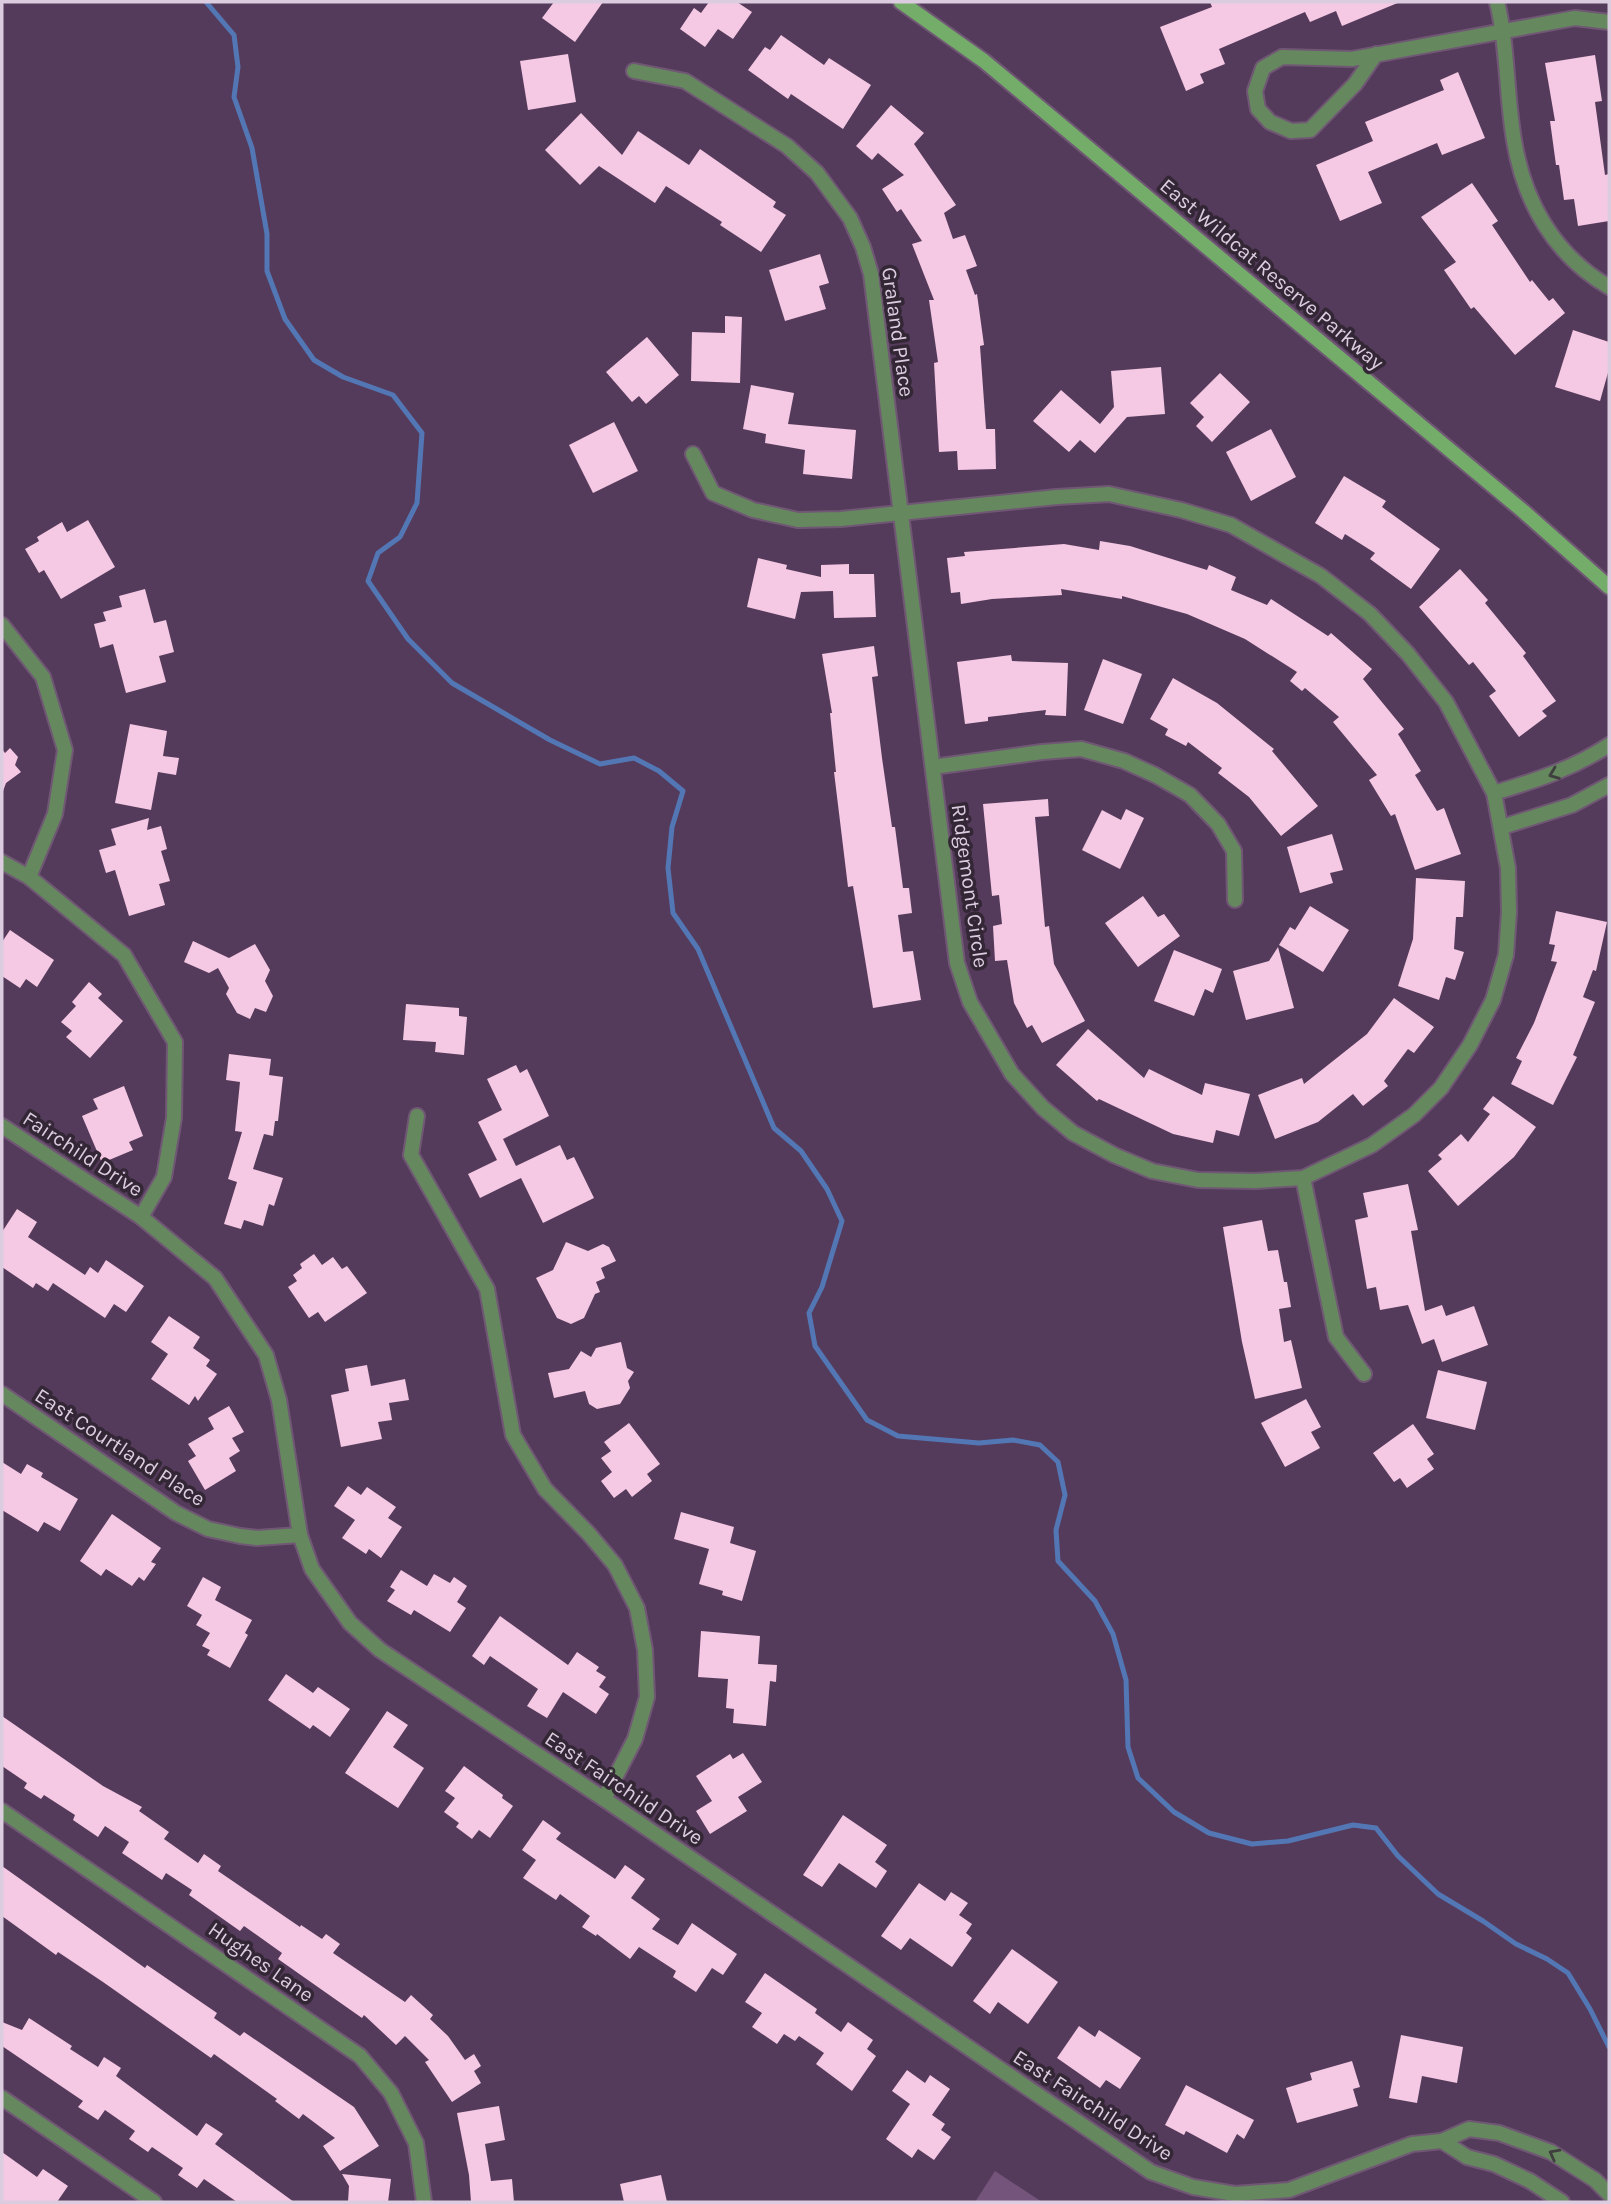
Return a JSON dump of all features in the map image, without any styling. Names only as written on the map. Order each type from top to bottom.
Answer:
[{"type":"main road","name":"East Wildcat Reserve Parkway","points":[[901,2],[984,61],[1523,511],[1609,587]]},
{"type":"street","points":[[1497,2],[1504,33],[1514,140],[1529,197],[1553,237],[1584,272],[1609,287]]},
{"type":"street","points":[[1376,54],[1355,83],[1310,130],[1291,131],[1270,122],[1258,109],[1255,91],[1263,68],[1282,57],[1352,59],[1376,54],[1504,33],[1575,18],[1609,22]]},
{"type":"street","name":"Graland Place","points":[[634,71],[685,81],[787,146],[817,173],[850,218],[871,274],[901,514]]},
{"type":"street","points":[[692,454],[713,493],[753,510],[798,520],[901,514]]},
{"type":"street","name":"Ridgemont Circle","points":[[1109,494],[1181,510],[1231,525],[1321,576],[1370,614],[1408,654],[1446,702],[1494,793],[1508,868],[1509,912],[1506,955],[1493,1000],[1470,1045],[1441,1088],[1414,1115],[1372,1145],[1303,1178],[1198,1180],[1152,1171],[1114,1156],[1073,1133],[1043,1108],[1012,1074],[970,1002],[957,963],[901,514],[1109,494]]},
{"type":"street","points":[[2,625],[43,677],[65,750],[55,814],[29,877]]},
{"type":"street","points":[[1494,793],[1553,775],[1583,762],[1609,744]]},
{"type":"street","points":[[933,767],[1081,749],[1124,761],[1190,795],[1218,824],[1234,851],[1235,900]]},
{"type":"street","points":[[1502,827],[1572,805],[1609,785]]},
{"type":"street","points":[[2,862],[29,877],[124,955],[175,1042],[174,1118],[164,1177],[141,1217]]},
{"type":"street","points":[[417,1116],[411,1155],[487,1289],[513,1435],[545,1489],[615,1565],[637,1608],[645,1650],[647,1697],[635,1739],[604,1799]]},
{"type":"street","name":"Fairchild Drive","points":[[2,1126],[141,1217]]},
{"type":"street","points":[[1303,1178],[1336,1337],[1364,1374]]},
{"type":"street","name":"East Fairchild Drive","points":[[141,1217],[215,1278],[266,1355],[279,1400],[300,1535],[312,1569],[350,1623],[380,1650],[604,1799],[1151,2172],[1193,2187],[1235,2194],[1291,2196]]},
{"type":"street","name":"East Courtland Place","points":[[2,1394],[176,1513],[208,1529],[257,1538],[300,1535]]},
{"type":"street","name":"Hughes Lane","points":[[2,1811],[360,2056],[391,2093],[416,2143],[424,2202]]},
{"type":"street","points":[[2,2098],[154,2202]]},
{"type":"street","points":[[1291,2196],[1412,2144],[1442,2141],[1469,2129],[1499,2133],[1552,2152],[1595,2180],[1609,2194]]},
{"type":"street","points":[[1442,2141],[1468,2157],[1494,2164],[1530,2181],[1562,2202]]},
{"type":"shaded area","points":[[995,2171],[1042,2202],[975,2202]]},
{"type":"building","points":[[554,2],[603,2],[575,42],[542,18]]},
{"type":"building","points":[[709,2],[737,2],[752,12],[733,39],[718,29],[705,47],[680,29],[694,8],[701,13]]},
{"type":"building","points":[[1210,2],[1400,2],[1342,26],[1336,11],[1310,22],[1305,12],[1219,49],[1225,64],[1200,74],[1204,83],[1186,91],[1160,27],[1212,7]]},
{"type":"building","points":[[781,35],[824,65],[829,58],[871,85],[843,129],[791,94],[788,99],[748,70],[765,47],[770,50]]},
{"type":"building","points":[[568,54],[576,102],[528,110],[520,61]]},
{"type":"building","points":[[1595,55],[1602,101],[1595,102],[1605,175],[1609,174],[1609,221],[1578,226],[1574,199],[1564,200],[1559,165],[1556,165],[1550,121],[1555,121],[1545,63]]},
{"type":"building","points":[[1458,72],[1485,138],[1442,155],[1437,143],[1368,172],[1382,203],[1340,221],[1316,165],[1373,141],[1365,122],[1444,90],[1440,80]]},
{"type":"building","points":[[891,105],[924,133],[914,144],[956,205],[944,213],[953,239],[965,235],[977,266],[966,270],[975,295],[977,294],[984,345],[980,346],[986,429],[995,429],[996,469],[958,470],[957,451],[939,452],[934,363],[938,362],[929,300],[934,300],[912,244],[922,241],[901,209],[897,212],[882,189],[904,175],[878,153],[872,160],[856,146]]},
{"type":"building","points":[[581,113],[622,155],[638,131],[689,165],[700,149],[776,202],[773,207],[786,215],[761,252],[720,225],[722,222],[666,186],[655,203],[599,166],[580,185],[545,150]]},
{"type":"building","points":[[1472,183],[1498,221],[1492,225],[1530,282],[1532,280],[1549,301],[1553,298],[1565,313],[1515,355],[1474,307],[1471,309],[1444,270],[1456,262],[1421,217]]},
{"type":"building","points":[[820,254],[829,283],[819,286],[826,309],[785,321],[769,270]]},
{"type":"building","points":[[725,316],[742,317],[740,383],[691,381],[692,332],[725,333]]},
{"type":"building","points":[[1573,330],[1609,342],[1609,369],[1600,401],[1555,387]]},
{"type":"building","points":[[647,337],[679,375],[646,404],[639,396],[632,402],[606,372]]},
{"type":"building","points":[[1161,367],[1165,414],[1127,417],[1095,453],[1080,440],[1069,452],[1033,421],[1061,390],[1100,424],[1114,407],[1111,371]]},
{"type":"building","points":[[1220,373],[1250,402],[1212,442],[1196,426],[1204,417],[1190,403]]},
{"type":"building","points":[[751,385],[794,393],[788,424],[856,430],[852,479],[803,474],[805,450],[765,443],[766,434],[743,429]]},
{"type":"building","points":[[614,422],[638,471],[593,493],[569,445]]},
{"type":"building","points":[[1271,429],[1296,477],[1251,501],[1226,452]]},
{"type":"building","points":[[1344,476],[1386,501],[1382,507],[1440,549],[1411,589],[1370,559],[1375,553],[1345,534],[1342,540],[1315,523]]},
{"type":"building","points":[[88,520],[115,567],[61,599],[44,570],[39,573],[25,549],[39,541],[37,537],[62,522],[67,532]]},
{"type":"building","points":[[1100,541],[1130,546],[1207,570],[1209,565],[1236,577],[1231,590],[1267,605],[1271,599],[1328,636],[1331,633],[1372,669],[1363,679],[1404,729],[1398,734],[1421,771],[1415,775],[1437,811],[1444,808],[1461,854],[1415,870],[1395,814],[1391,816],[1369,780],[1377,775],[1333,722],[1339,717],[1305,688],[1302,691],[1290,681],[1297,672],[1245,639],[1187,614],[1122,596],[1122,599],[1061,589],[1062,595],[992,599],[961,604],[960,592],[951,593],[947,558],[965,556],[964,552],[1064,544],[1099,550]]},
{"type":"building","points":[[758,558],[787,565],[786,569],[821,577],[821,565],[849,564],[849,574],[874,574],[876,617],[834,618],[833,591],[801,592],[795,619],[747,607]]},
{"type":"building","points":[[1460,569],[1488,600],[1485,603],[1526,653],[1523,656],[1556,701],[1542,711],[1547,716],[1519,737],[1489,696],[1496,691],[1473,662],[1469,665],[1419,607]]},
{"type":"building","points":[[145,589],[154,623],[166,620],[174,652],[159,656],[166,682],[126,693],[113,644],[100,648],[94,624],[106,621],[103,612],[122,607],[119,596]]},
{"type":"building","points":[[874,646],[878,676],[872,677],[882,758],[903,888],[909,888],[912,913],[898,915],[903,952],[913,951],[921,1000],[873,1008],[853,886],[848,887],[834,772],[832,713],[822,654]]},
{"type":"building","points":[[1011,655],[1012,661],[1068,663],[1066,716],[1045,715],[1046,710],[988,717],[988,721],[965,724],[957,662]]},
{"type":"building","points":[[1103,659],[1142,674],[1123,724],[1084,710]]},
{"type":"building","points":[[1173,678],[1217,703],[1274,749],[1272,751],[1318,806],[1281,836],[1249,797],[1218,773],[1222,768],[1188,742],[1186,746],[1165,735],[1168,729],[1150,719]]},
{"type":"building","points":[[130,724],[167,731],[163,756],[179,758],[176,775],[158,772],[151,810],[115,803]]},
{"type":"building","points":[[10,748],[18,757],[15,765],[21,772],[6,783],[2,794],[2,749],[5,753]]},
{"type":"building","points":[[1048,799],[1049,816],[1035,817],[1045,927],[1049,926],[1054,964],[1085,1021],[1042,1043],[1032,1025],[1027,1028],[1014,1003],[1007,960],[995,961],[993,926],[1002,924],[999,895],[992,896],[983,804]]},
{"type":"building","points":[[1126,809],[1144,818],[1120,869],[1082,850],[1102,810],[1121,820]]},
{"type":"building","points":[[149,818],[147,830],[161,826],[167,849],[161,851],[170,881],[159,884],[165,905],[129,916],[115,870],[106,873],[99,850],[116,845],[111,829]]},
{"type":"building","points":[[1332,834],[1343,870],[1330,873],[1333,883],[1300,893],[1287,847]]},
{"type":"building","points":[[1416,878],[1465,881],[1463,917],[1456,917],[1454,949],[1464,952],[1455,980],[1446,977],[1439,1000],[1398,986],[1413,939]]},
{"type":"building","points":[[1143,896],[1158,917],[1164,914],[1180,936],[1138,967],[1105,923]]},
{"type":"building","points":[[1310,906],[1349,930],[1323,972],[1279,945],[1290,927],[1295,930]]},
{"type":"building","points":[[1556,911],[1607,922],[1596,971],[1593,970],[1583,997],[1595,1002],[1573,1055],[1577,1057],[1553,1105],[1511,1084],[1522,1061],[1516,1058],[1534,1023],[1557,962],[1551,961],[1555,945],[1549,944]]},
{"type":"building","points":[[10,930],[54,960],[37,987],[26,979],[20,988],[2,976],[2,942]]},
{"type":"building","points":[[193,941],[229,958],[255,944],[270,970],[265,981],[273,996],[266,1012],[255,1008],[250,1019],[237,1013],[226,994],[229,988],[218,968],[209,973],[184,962]]},
{"type":"building","points":[[1278,947],[1294,1008],[1246,1020],[1233,971],[1269,961]]},
{"type":"building","points":[[1174,950],[1222,969],[1213,993],[1205,989],[1194,1016],[1154,1001]]},
{"type":"building","points":[[89,982],[102,994],[98,998],[123,1021],[90,1058],[66,1037],[72,1031],[61,1022],[76,1006],[72,1002]]},
{"type":"building","points":[[1394,998],[1434,1027],[1414,1053],[1408,1049],[1384,1081],[1388,1086],[1363,1106],[1353,1094],[1318,1122],[1275,1139],[1258,1095],[1302,1078],[1304,1084],[1367,1034]]},
{"type":"building","points":[[406,1004],[459,1008],[459,1016],[467,1017],[464,1055],[435,1052],[436,1042],[403,1040]]},
{"type":"building","points":[[1088,1029],[1144,1078],[1149,1069],[1202,1095],[1205,1083],[1250,1094],[1239,1136],[1216,1130],[1213,1143],[1173,1134],[1099,1099],[1097,1101],[1056,1065]]},
{"type":"building","points":[[229,1054],[271,1059],[269,1075],[283,1077],[278,1121],[275,1121],[273,1136],[264,1134],[253,1169],[283,1178],[274,1206],[269,1204],[263,1226],[244,1220],[241,1229],[224,1224],[237,1182],[228,1179],[242,1132],[235,1131],[240,1082],[226,1080]]},
{"type":"building","points":[[516,1065],[520,1073],[527,1069],[549,1116],[503,1139],[516,1166],[560,1145],[567,1160],[574,1157],[594,1198],[543,1223],[521,1178],[480,1198],[468,1174],[497,1160],[478,1122],[502,1110],[487,1079]]},
{"type":"building","points":[[124,1086],[143,1136],[129,1142],[133,1150],[102,1163],[82,1116],[98,1109],[93,1099]]},
{"type":"building","points":[[1493,1096],[1536,1127],[1514,1157],[1458,1206],[1428,1171],[1442,1159],[1438,1155],[1461,1134],[1468,1142],[1490,1114],[1483,1109]]},
{"type":"building","points":[[1408,1184],[1418,1230],[1411,1231],[1425,1311],[1442,1305],[1446,1316],[1474,1306],[1488,1345],[1442,1362],[1434,1339],[1422,1344],[1408,1305],[1380,1310],[1376,1287],[1367,1289],[1355,1220],[1368,1217],[1363,1193]]},
{"type":"building","points":[[17,1209],[37,1222],[28,1237],[85,1275],[90,1267],[98,1273],[106,1260],[144,1286],[126,1312],[114,1304],[105,1318],[53,1283],[48,1291],[36,1283],[33,1288],[2,1267],[2,1232]]},
{"type":"building","points":[[1262,1220],[1268,1251],[1278,1250],[1284,1282],[1287,1282],[1291,1307],[1279,1309],[1284,1342],[1291,1340],[1302,1388],[1255,1399],[1242,1342],[1223,1227]]},
{"type":"building","points":[[566,1242],[588,1251],[603,1244],[609,1247],[616,1261],[601,1268],[605,1278],[596,1282],[600,1292],[595,1294],[584,1318],[571,1324],[557,1318],[536,1278],[553,1270]]},
{"type":"building","points":[[314,1254],[322,1265],[333,1257],[342,1269],[347,1266],[367,1293],[325,1322],[318,1312],[309,1318],[288,1287],[297,1281],[293,1275],[302,1268],[300,1264]]},
{"type":"building","points":[[169,1316],[200,1337],[193,1348],[210,1360],[206,1366],[217,1374],[198,1401],[195,1396],[189,1405],[151,1379],[168,1354],[151,1342]]},
{"type":"building","points":[[621,1342],[627,1368],[634,1372],[628,1381],[630,1388],[620,1404],[597,1409],[589,1404],[585,1391],[554,1398],[548,1373],[569,1369],[581,1351],[591,1357],[596,1348]]},
{"type":"building","points":[[367,1365],[371,1386],[405,1379],[409,1400],[389,1403],[392,1420],[378,1422],[382,1439],[341,1447],[331,1395],[349,1391],[345,1369]]},
{"type":"building","points":[[1438,1370],[1487,1382],[1475,1430],[1426,1418]]},
{"type":"building","points":[[1306,1399],[1321,1427],[1311,1432],[1320,1448],[1285,1467],[1261,1423]]},
{"type":"building","points":[[229,1406],[244,1432],[232,1438],[240,1451],[229,1458],[236,1471],[205,1490],[188,1461],[196,1456],[188,1444],[214,1429],[208,1418]]},
{"type":"building","points":[[629,1423],[660,1464],[647,1474],[652,1481],[632,1497],[626,1489],[614,1498],[601,1481],[612,1472],[601,1458],[611,1451],[604,1442]]},
{"type":"building","points":[[1413,1424],[1434,1454],[1427,1459],[1434,1469],[1407,1488],[1400,1478],[1394,1482],[1373,1453]]},
{"type":"building","points":[[2,1462],[21,1474],[27,1464],[43,1473],[41,1477],[78,1499],[60,1531],[44,1522],[38,1532],[2,1510]]},
{"type":"building","points":[[348,1486],[361,1495],[367,1487],[396,1507],[388,1518],[402,1527],[381,1558],[369,1549],[366,1554],[342,1538],[355,1520],[334,1506]]},
{"type":"building","points":[[681,1512],[734,1527],[730,1543],[756,1551],[742,1601],[722,1595],[723,1591],[699,1584],[709,1549],[674,1539]]},
{"type":"building","points":[[112,1514],[161,1548],[151,1562],[156,1564],[144,1581],[139,1577],[132,1586],[106,1569],[101,1576],[80,1561]]},
{"type":"building","points":[[401,1570],[427,1586],[434,1574],[450,1583],[454,1577],[467,1586],[457,1602],[466,1608],[450,1632],[414,1610],[411,1615],[387,1601],[395,1590],[390,1587]]},
{"type":"building","points":[[203,1577],[221,1587],[215,1600],[252,1620],[245,1633],[248,1635],[230,1668],[207,1655],[210,1650],[202,1646],[210,1633],[196,1625],[202,1615],[187,1606]]},
{"type":"building","points":[[500,1616],[568,1665],[577,1652],[599,1667],[596,1671],[606,1677],[599,1687],[609,1694],[596,1714],[563,1692],[547,1718],[527,1706],[538,1689],[490,1656],[484,1665],[472,1656]]},
{"type":"building","points":[[701,1631],[760,1636],[758,1664],[777,1665],[776,1682],[770,1681],[766,1726],[733,1723],[734,1709],[726,1708],[728,1679],[698,1677]]},
{"type":"building","points":[[286,1674],[313,1693],[318,1687],[350,1709],[330,1737],[313,1725],[310,1729],[268,1700]]},
{"type":"building","points":[[387,1711],[408,1725],[393,1747],[424,1768],[398,1808],[345,1773]]},
{"type":"building","points":[[2,1716],[103,1786],[142,1807],[139,1811],[169,1832],[164,1839],[198,1863],[204,1854],[221,1866],[218,1871],[300,1927],[301,1925],[322,1939],[326,1934],[340,1944],[333,1953],[405,2002],[411,1995],[433,2015],[430,2019],[448,2036],[465,2060],[474,2054],[481,2066],[474,2071],[481,2083],[452,2102],[425,2062],[429,2060],[405,2036],[396,2045],[364,2015],[362,2018],[278,1959],[282,1953],[244,1926],[240,1931],[189,1895],[192,1890],[166,1873],[162,1880],[122,1853],[129,1842],[105,1826],[98,1837],[73,1820],[75,1815],[44,1795],[41,1799],[24,1788],[27,1783],[2,1766]]},
{"type":"building","points":[[743,1753],[762,1782],[738,1797],[747,1811],[710,1834],[696,1811],[712,1801],[696,1776],[730,1754],[733,1759]]},
{"type":"building","points":[[464,1766],[503,1795],[502,1798],[513,1806],[490,1838],[479,1830],[472,1839],[456,1827],[459,1823],[444,1812],[455,1798],[445,1791]]},
{"type":"building","points":[[843,1815],[887,1845],[875,1862],[887,1871],[876,1888],[839,1863],[822,1887],[803,1875]]},
{"type":"building","points":[[543,1820],[561,1833],[556,1839],[615,1879],[625,1865],[645,1879],[631,1898],[660,1919],[652,1929],[678,1945],[692,1923],[737,1954],[723,1975],[712,1968],[696,1992],[673,1977],[676,1971],[639,1947],[630,1959],[597,1934],[596,1936],[582,1927],[590,1916],[560,1894],[556,1900],[523,1878],[536,1860],[522,1850]]},
{"type":"building","points":[[2,1866],[145,1968],[147,1965],[217,2013],[214,2018],[240,2036],[244,2032],[354,2107],[379,2146],[340,2171],[323,2146],[335,2138],[303,2114],[299,2119],[275,2101],[277,2099],[214,2054],[211,2058],[103,1982],[58,1952],[56,1955],[2,1916]]},
{"type":"building","points":[[919,1883],[945,1901],[951,1892],[968,1903],[959,1915],[972,1924],[966,1933],[972,1938],[952,1967],[910,1938],[901,1950],[881,1936]]},
{"type":"building","points":[[1012,1949],[1058,1982],[1028,2024],[998,2002],[990,2014],[973,2001]]},
{"type":"building","points":[[765,1973],[817,2009],[815,2013],[841,2032],[848,2022],[873,2040],[867,2049],[876,2056],[852,2091],[816,2064],[824,2053],[799,2036],[795,2041],[784,2034],[777,2044],[752,2027],[762,2013],[745,2002]]},
{"type":"building","points":[[29,2018],[98,2067],[104,2057],[121,2068],[116,2076],[197,2136],[206,2123],[223,2134],[215,2144],[294,2202],[237,2202],[204,2179],[197,2188],[178,2175],[183,2168],[152,2147],[148,2152],[129,2139],[135,2131],[105,2110],[98,2120],[78,2107],[83,2101],[2,2046],[2,2022],[22,2030]]},
{"type":"building","points":[[1079,2026],[1095,2037],[1099,2030],[1141,2058],[1120,2089],[1106,2080],[1100,2088],[1057,2058]]},
{"type":"building","points":[[1401,2035],[1463,2047],[1457,2083],[1422,2076],[1417,2103],[1389,2098]]},
{"type":"building","points":[[1352,2061],[1360,2087],[1353,2089],[1358,2106],[1297,2123],[1286,2088],[1312,2080],[1310,2073]]},
{"type":"building","points":[[907,2070],[925,2083],[930,2075],[950,2089],[932,2115],[945,2124],[941,2130],[951,2137],[934,2160],[918,2149],[912,2158],[886,2139],[910,2104],[892,2091]]},
{"type":"building","points":[[1186,2085],[1254,2120],[1244,2139],[1237,2134],[1227,2153],[1186,2131],[1184,2135],[1165,2125]]},
{"type":"building","points":[[499,2106],[505,2140],[485,2144],[491,2181],[512,2179],[514,2202],[471,2202],[469,2175],[457,2113]]},
{"type":"building","points":[[2,2152],[37,2177],[43,2169],[68,2186],[57,2202],[2,2202]]},
{"type":"building","points":[[342,2174],[391,2179],[388,2202],[348,2202],[349,2186]]},
{"type":"building","points":[[661,2175],[667,2202],[624,2202],[620,2184]]},
{"type":"waterway","points":[[206,2],[234,35],[238,67],[234,97],[252,148],[267,234],[267,271],[285,319],[314,360],[343,377],[393,395],[422,433],[417,503],[400,537],[378,553],[368,581],[408,639],[452,683],[550,740],[600,764],[634,758],[659,771],[683,791],[672,827],[668,868],[673,913],[698,949],[774,1128],[801,1151],[827,1189],[842,1221],[822,1287],[809,1313],[815,1346],[867,1420],[898,1436],[979,1443],[1013,1440],[1040,1445],[1058,1462],[1065,1495],[1056,1530],[1058,1561],[1095,1601],[1113,1634],[1126,1680],[1128,1747],[1138,1778],[1174,1812],[1209,1833],[1252,1844],[1288,1841],[1353,1825],[1376,1828],[1398,1856],[1438,1894],[1516,1944],[1568,1973],[1609,2047]]}]
